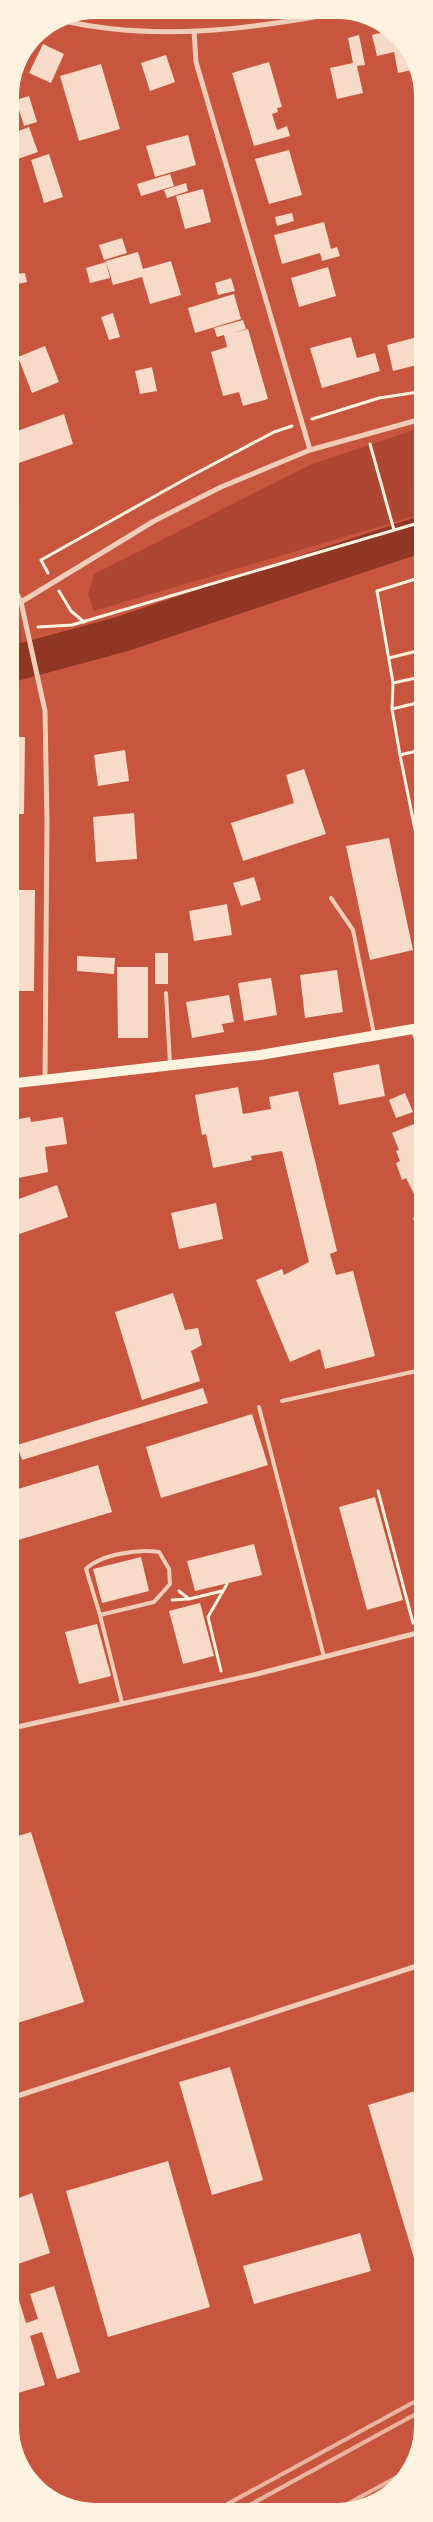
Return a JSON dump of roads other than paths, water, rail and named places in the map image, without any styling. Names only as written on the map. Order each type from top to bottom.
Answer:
[{"type":"main road","points":[[16,1083],[260,1055],[417,1028]]},
{"type":"street","points":[[71,21],[124,31],[194,31],[322,16]]},
{"type":"street","points":[[194,31],[196,62],[310,450]]},
{"type":"street","points":[[21,602],[154,521],[221,487],[310,450],[417,420]]},
{"type":"street","points":[[16,592],[21,602],[27,628],[45,721],[47,821],[45,1078]]},
{"type":"street","points":[[412,1029],[417,1042]]},
{"type":"street","points":[[16,1728],[224,1681],[417,1633]]},
{"type":"street","points":[[16,2097],[417,1966]]},
{"type":"lane","points":[[331,898],[353,930],[374,1036]]},
{"type":"lane","points":[[166,993],[170,1066]]},
{"type":"lane","points":[[282,1400],[417,1371]]},
{"type":"lane","points":[[260,1407],[324,1657]]},
{"type":"lane","points":[[100,1615],[154,1602],[170,1584],[169,1569],[159,1552],[141,1550],[93,1562],[86,1569],[100,1615],[122,1704]]},
{"type":"waterway","points":[[16,663],[122,634],[417,536]]},
{"type":"railway","points":[[224,2506],[417,2400]]},
{"type":"railway","points":[[248,2506],[417,2413]]},
{"type":"railway","points":[[345,2505],[398,2476]]}]
